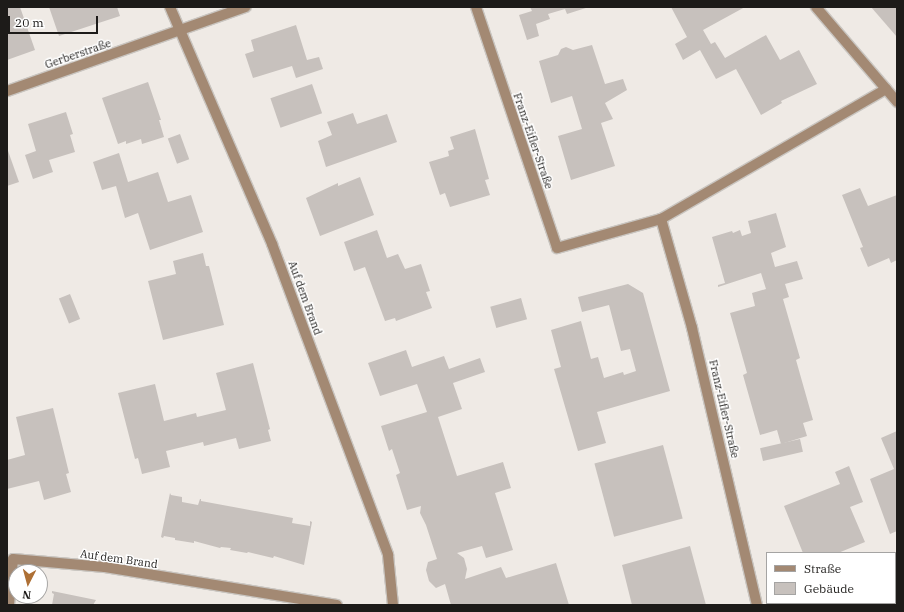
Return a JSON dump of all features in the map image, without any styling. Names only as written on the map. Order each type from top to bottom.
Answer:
[{"type":"street","name":"Auf dem Brand","points":[[170,7],[179,31],[272,244],[388,555],[393,605]]},
{"type":"street","name":"Gerberstraße","points":[[7,91],[246,7]]},
{"type":"street","name":"Franz-Eifler-Straße","points":[[476,7],[557,248],[661,219],[886,89]]},
{"type":"street","points":[[816,7],[897,102]]},
{"type":"street","name":"Franz-Eifler-Straße","points":[[661,219],[692,328],[758,605]]},
{"type":"street","name":"Auf dem Brand","points":[[9,605],[13,559],[105,567],[337,605]]},
{"type":"building","points":[[7,7],[20,7],[35,50],[7,60]]},
{"type":"building","points":[[49,7],[117,7],[120,16],[59,36]]},
{"type":"building","points":[[530,7],[589,7],[567,14],[565,9],[548,14],[550,19],[536,24],[539,36],[527,40],[519,15],[532,11]]},
{"type":"building","points":[[671,7],[745,7],[703,30],[711,44],[715,42],[725,58],[766,35],[780,60],[799,50],[817,84],[781,101],[782,103],[761,115],[736,69],[716,79],[700,50],[683,60],[675,44],[687,37]]},
{"type":"building","points":[[871,7],[897,7],[897,37]]},
{"type":"building","points":[[296,25],[307,60],[319,57],[323,69],[296,78],[292,66],[253,78],[245,54],[254,51],[251,40]]},
{"type":"building","points":[[592,45],[605,84],[623,79],[627,90],[605,103],[613,119],[601,123],[615,166],[571,180],[558,136],[582,129],[572,96],[551,103],[539,61],[558,55],[561,49],[566,47],[573,50]]},
{"type":"building","points":[[148,82],[161,120],[159,120],[164,137],[142,144],[141,139],[126,144],[126,141],[118,144],[102,98]]},
{"type":"building","points":[[312,84],[322,113],[280,128],[270,98]]},
{"type":"building","points":[[66,112],[73,134],[70,135],[75,152],[49,160],[53,172],[33,179],[25,155],[36,151],[28,124]]},
{"type":"building","points":[[353,113],[357,124],[387,114],[397,142],[326,167],[318,141],[332,135],[327,122]]},
{"type":"building","points":[[475,129],[489,179],[485,180],[490,195],[450,207],[445,193],[440,195],[429,162],[449,156],[448,151],[454,149],[450,137]]},
{"type":"building","points":[[180,134],[189,159],[177,164],[168,138]]},
{"type":"building","points":[[7,148],[19,182],[7,186]]},
{"type":"building","points":[[119,153],[128,182],[158,172],[168,202],[191,195],[203,232],[150,250],[138,213],[125,218],[116,186],[102,190],[93,162]]},
{"type":"building","points":[[360,177],[374,215],[320,236],[306,198],[338,183],[338,186]]},
{"type":"building","points":[[860,188],[868,206],[897,195],[897,260],[891,263],[889,258],[868,267],[860,248],[863,247],[842,195]]},
{"type":"building","points":[[776,213],[786,247],[771,253],[775,267],[797,261],[803,279],[785,284],[789,297],[783,299],[800,358],[796,360],[813,420],[803,423],[807,436],[781,444],[777,430],[760,435],[743,375],[747,373],[730,313],[755,306],[752,293],[766,289],[761,273],[718,287],[718,285],[725,283],[712,237],[732,231],[733,233],[740,230],[742,236],[751,233],[748,221]]},
{"type":"building","points":[[377,230],[387,258],[398,254],[405,269],[421,264],[430,291],[426,292],[432,308],[396,321],[395,318],[385,321],[365,267],[354,271],[344,242]]},
{"type":"building","points":[[203,253],[206,266],[209,266],[224,325],[163,340],[148,281],[176,274],[173,261]]},
{"type":"building","points":[[628,284],[643,293],[670,391],[597,412],[606,443],[578,451],[554,369],[561,367],[551,330],[581,321],[591,359],[598,357],[604,378],[623,372],[624,375],[636,371],[630,349],[621,351],[609,305],[582,312],[578,297]]},
{"type":"building","points":[[70,294],[80,319],[69,324],[59,298]]},
{"type":"building","points":[[521,298],[527,319],[496,328],[490,307]]},
{"type":"building","points":[[406,350],[412,367],[444,356],[449,369],[480,358],[485,372],[453,383],[462,409],[438,417],[457,476],[503,462],[511,488],[495,493],[513,550],[486,558],[482,546],[457,553],[464,558],[467,569],[465,579],[501,567],[506,578],[556,563],[569,605],[451,605],[445,584],[436,588],[429,581],[426,570],[428,562],[437,559],[426,525],[420,513],[421,506],[407,510],[396,475],[400,473],[392,449],[389,451],[381,426],[427,412],[417,384],[380,396],[368,363]]},
{"type":"building","points":[[253,363],[270,429],[268,430],[271,441],[239,449],[236,438],[204,446],[203,442],[166,451],[170,467],[142,474],[138,458],[135,459],[118,393],[155,384],[164,421],[196,413],[197,417],[226,410],[216,373]]},
{"type":"building","points":[[53,408],[69,473],[66,474],[71,492],[44,500],[39,481],[7,489],[7,460],[25,455],[16,417]]},
{"type":"building","points":[[897,431],[897,531],[890,534],[870,479],[894,469],[881,438]]},
{"type":"building","points":[[800,439],[803,452],[763,461],[760,448]]},
{"type":"building","points":[[663,445],[683,518],[614,537],[594,463]]},
{"type":"building","points":[[849,466],[863,502],[850,507],[865,542],[840,552],[803,552],[784,506],[840,484],[835,472]]},
{"type":"building","points":[[170,493],[171,495],[182,497],[182,502],[198,505],[201,499],[201,501],[293,518],[292,523],[310,526],[310,521],[312,522],[304,565],[274,556],[273,558],[248,552],[230,550],[231,548],[220,548],[194,541],[194,543],[175,540],[175,538],[164,536],[163,538],[161,537]]},
{"type":"building","points":[[690,546],[706,605],[632,605],[622,565]]},
{"type":"building","points":[[52,591],[96,600],[93,605],[52,605],[54,594]]}]
